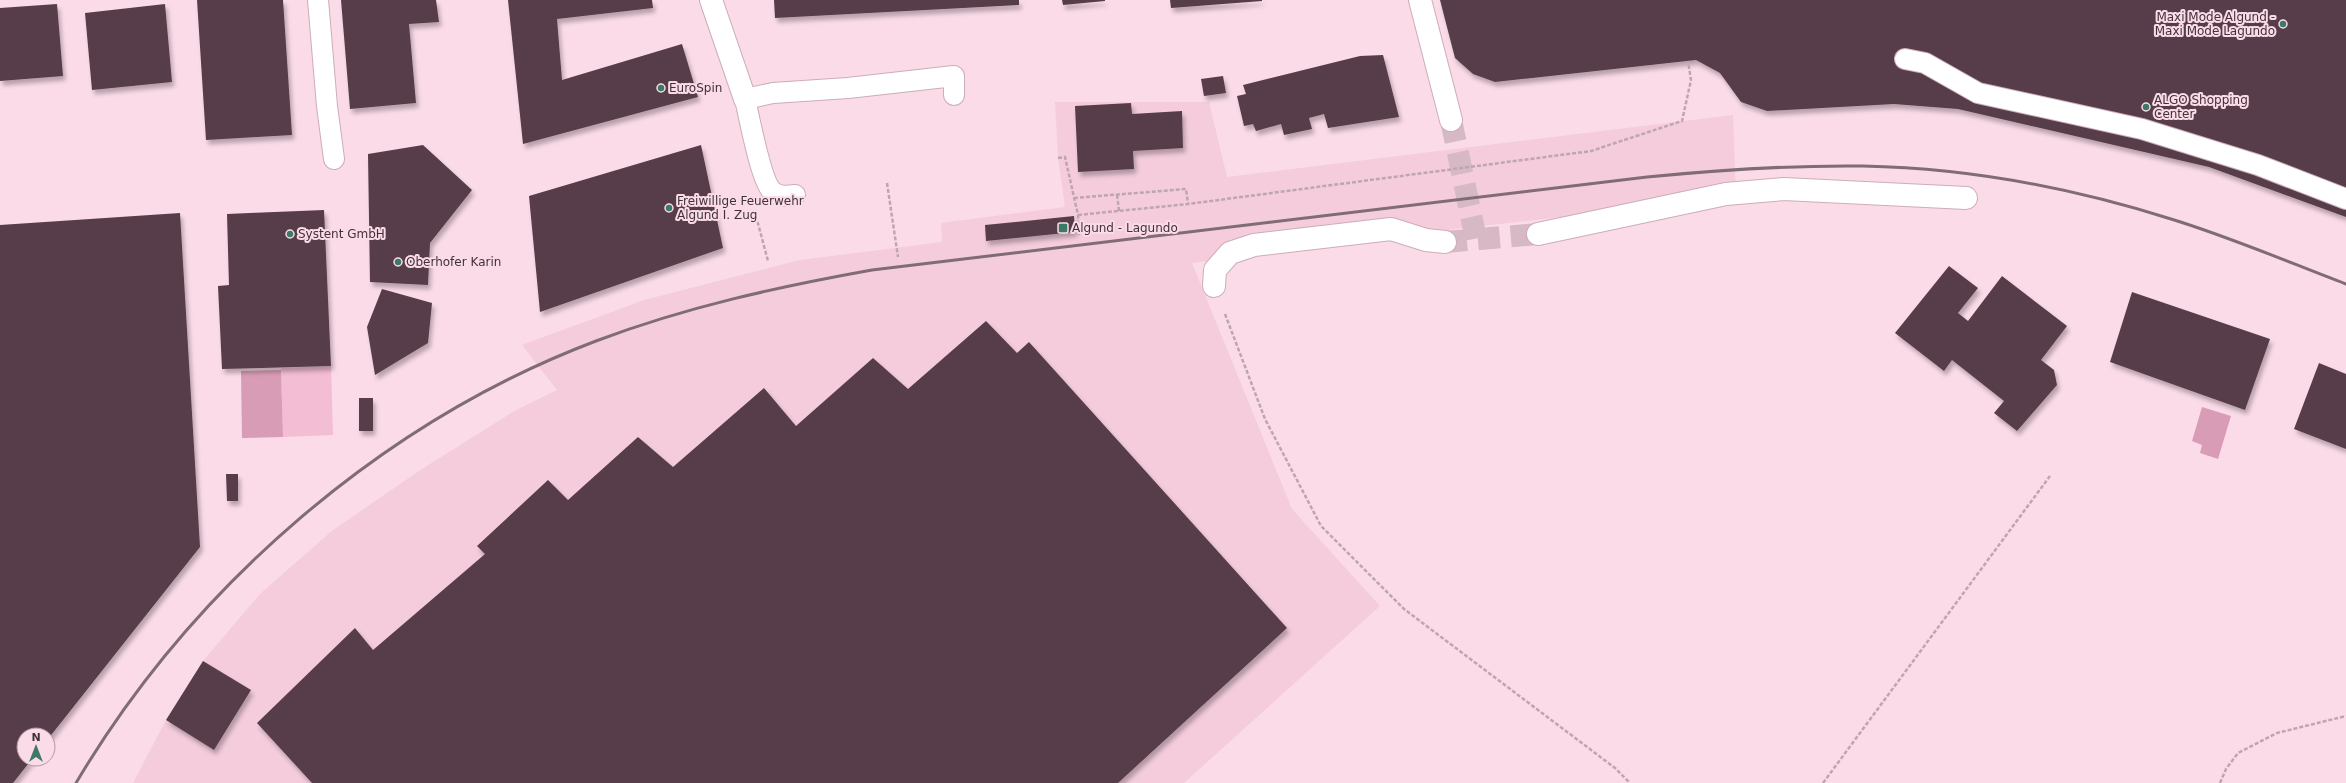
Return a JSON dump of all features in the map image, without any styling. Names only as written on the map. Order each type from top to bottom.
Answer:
[{"type":"street","points":[[711,0],[745,99]]},
{"type":"street","points":[[1420,0],[1451,120]]},
{"type":"street","points":[[1538,234],[1726,194],[1777,189],[1966,198]]},
{"type":"street","points":[[1214,286],[1215,270],[1230,253],[1254,245],[1391,230],[1426,240],[1445,242]]},
{"type":"lane","points":[[318,0],[327,106],[334,159]]},
{"type":"lane","points":[[1905,59],[1925,62],[1978,93],[2142,129],[2258,165],[2346,199]]},
{"type":"lane","points":[[796,195],[780,196],[771,190],[764,174],[745,99],[773,93],[848,88],[954,76],[954,95]]},
{"type":"path","points":[[1078,215],[1188,204],[1591,151],[1682,121],[1691,80],[1688,61]]},
{"type":"path","points":[[1058,158],[1065,157],[1078,215],[1079,236]]},
{"type":"path","points":[[887,183],[898,257]]},
{"type":"path","points":[[1074,198],[1186,189],[1188,204]]},
{"type":"path","points":[[1117,195],[1119,211]]},
{"type":"path","points":[[1214,286],[1265,419],[1321,526],[1404,609],[1615,768],[1630,783]]},
{"type":"path","points":[[1823,783],[2050,476]]},
{"type":"path","points":[[2220,783],[2226,769],[2238,753],[2277,733],[2346,716]]},
{"type":"shaded area","points":[[1055,102],[1209,102],[1227,177],[1733,115],[1736,198],[1463,228],[1192,263],[1292,509],[1380,606],[1184,783],[133,783],[166,720],[203,661],[261,593],[333,530],[422,469],[516,410],[557,390],[522,345],[644,300],[800,260],[942,242],[941,223],[1065,207],[1058,158]]},
{"type":"shaded area","points":[[331,366],[333,435],[283,437],[281,368]]},
{"type":"shaded area","points":[[281,370],[283,437],[242,438],[241,371]]},
{"type":"shaded area","points":[[2202,407],[2231,416],[2218,459],[2200,453],[2202,445],[2192,441]]},
{"type":"building","points":[[197,0],[283,0],[292,135],[206,140]]},
{"type":"building","points":[[341,0],[436,0],[439,22],[409,24],[416,103],[350,109]]},
{"type":"building","points":[[508,0],[652,0],[653,8],[557,19],[562,80],[682,44],[698,97],[523,144]]},
{"type":"building","points":[[774,0],[1019,0],[1019,5],[775,18]]},
{"type":"building","points":[[1062,0],[1105,0],[1105,1],[1063,5]]},
{"type":"building","points":[[1170,0],[1262,0],[1262,1],[1171,8]]},
{"type":"building","name":"ALGO Shopping Center","points":[[1440,0],[2346,0],[2346,217],[2209,167],[1958,109],[1894,104],[1767,111],[1741,102],[1720,73],[1696,60],[1495,82],[1473,74],[1455,58]]},
{"type":"building","points":[[57,4],[63,76],[0,81],[0,8]]},
{"type":"building","points":[[165,4],[172,82],[92,90],[85,13]]},
{"type":"building","points":[[1383,55],[1399,117],[1328,128],[1324,114],[1309,118],[1312,129],[1284,135],[1281,124],[1256,131],[1253,124],[1244,126],[1237,96],[1246,94],[1243,85],[1360,56]]},
{"type":"building","points":[[1223,76],[1226,93],[1204,96],[1201,79]]},
{"type":"building","points":[[1131,103],[1132,114],[1182,111],[1183,148],[1133,151],[1134,169],[1078,172],[1075,106]]},
{"type":"building","points":[[423,145],[472,190],[430,243],[428,285],[370,282],[368,154]]},
{"type":"building","points":[[701,145],[723,248],[540,312],[529,196]]},
{"type":"building","points":[[324,210],[331,366],[222,369],[218,286],[229,285],[227,214]]},
{"type":"building","points":[[180,213],[200,547],[56,729],[56,727],[16,727],[16,767],[26,767],[13,783],[0,783],[0,225]]},
{"type":"building","points":[[1074,216],[1075,232],[986,241],[985,225]]},
{"type":"building","points":[[1949,266],[1978,288],[1958,313],[1968,321],[2002,276],[2067,326],[2041,360],[2054,370],[2057,385],[2017,431],[1994,413],[2004,401],[1952,360],[1944,371],[1895,333]]},
{"type":"building","points":[[382,289],[432,303],[428,343],[375,375],[367,327]]},
{"type":"building","points":[[2132,292],[2270,339],[2245,410],[2110,362]]},
{"type":"building","points":[[986,321],[1017,353],[1029,342],[1287,628],[1118,783],[312,783],[257,723],[355,628],[373,650],[485,554],[477,546],[548,480],[568,500],[638,437],[673,467],[764,388],[796,426],[873,358],[908,389]]},
{"type":"building","points":[[2319,363],[2346,374],[2346,449],[2294,429]]},
{"type":"building","points":[[359,398],[373,398],[373,431],[359,431]]},
{"type":"building","points":[[226,474],[238,474],[238,501],[227,501]]},
{"type":"building","points":[[203,661],[251,690],[214,750],[166,720]]},
{"type":"tunnel","points":[[1451,120],[1476,239]]},
{"type":"tunnel","points":[[1445,242],[1538,234]]},
{"type":"railway","points":[[76,783],[123,711],[176,643],[235,578],[299,519],[368,465],[441,417],[517,375],[596,341],[698,308],[801,283],[872,270],[1647,177],[1755,168],[1863,166],[1980,175],[2058,189],[2096,198],[2193,226],[2346,284]]},
{"type":"place","name":"Maxi Mode Algund - Maxi Mode Lagundo","points":[[2283,24]]},
{"type":"place","name":"EuroSpin","points":[[661,88]]},
{"type":"place","name":"ALGO Shopping Center","points":[[2146,107]]},
{"type":"place","name":"Freiwillige Feuerwehr Algund I. Zug","points":[[669,208]]},
{"type":"place","name":"Algund - Lagundo","points":[[1063,228]]},
{"type":"place","name":"Systent GmbH","points":[[290,234]]},
{"type":"place","name":"Oberhofer Karin","points":[[398,262]]}]
